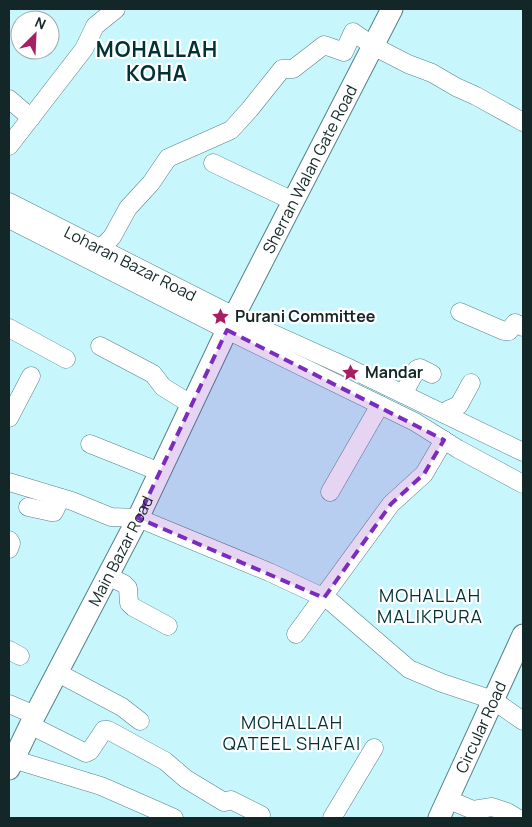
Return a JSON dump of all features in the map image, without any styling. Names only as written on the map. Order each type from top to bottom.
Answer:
[{"type":"main road","name":"Sherran Walan Gate Road","points":[[230,323],[392,9]]},
{"type":"main road","name":"Main Bazar Road","points":[[10,762],[138,518],[230,323]]},
{"type":"main road","name":"Circular Road","points":[[443,809],[493,700],[520,648]]},
{"type":"street","points":[[9,146],[84,50],[95,26],[116,9]]},
{"type":"street","points":[[101,248],[112,237],[128,208],[151,183],[168,158],[231,130],[250,110],[282,68],[293,69],[324,46],[344,52],[353,32],[372,46],[408,64],[432,73],[523,122]]},
{"type":"street","points":[[9,99],[31,118]]},
{"type":"street","points":[[213,163],[293,201]]},
{"type":"street","name":"Loharan Bazar Road","points":[[9,202],[101,248],[230,323],[414,422],[498,472],[523,484]]},
{"type":"street","points":[[10,220],[230,323]]},
{"type":"street","points":[[460,312],[504,331],[509,330],[514,323],[523,327]]},
{"type":"street","name":"Loharan Bazar Road","points":[[230,323],[403,394],[523,452]]},
{"type":"street","points":[[9,328],[66,359]]},
{"type":"street","points":[[100,346],[153,374],[164,387],[192,405]]},
{"type":"street","points":[[403,394],[417,369],[420,368],[432,374]]},
{"type":"street","points":[[9,418],[31,376]]},
{"type":"street","points":[[444,414],[459,405],[470,383]]},
{"type":"street","points":[[330,492],[380,405]]},
{"type":"street","points":[[296,634],[391,504],[424,474],[444,440]]},
{"type":"street","points":[[90,444],[160,472]]},
{"type":"street","points":[[9,482],[61,498],[111,517],[138,518],[270,572],[329,600],[409,669],[442,683],[493,700],[523,721]]},
{"type":"street","points":[[28,507],[54,512],[61,498]]},
{"type":"street","points":[[9,540],[11,543],[9,549]]},
{"type":"street","points":[[108,576],[128,588],[129,603],[133,607],[168,626]]},
{"type":"street","points":[[58,673],[122,707],[140,721]]},
{"type":"street","points":[[9,704],[86,753],[90,752],[104,730],[108,730],[165,761],[186,779],[224,802],[232,800],[261,815]]},
{"type":"street","points":[[332,818],[374,748]]},
{"type":"street","points":[[10,762],[101,786],[162,816]]},
{"type":"street","points":[[443,809],[473,810],[492,807],[518,818]]},
{"type":"highlighted area","points":[[227,330],[444,440],[424,474],[391,504],[324,598],[138,518]]},
{"type":"place","name":"Purani Committee","points":[[221,316]]},
{"type":"place","name":"Mandar","points":[[351,372]]},
{"type":"district","name":"MOHALLAH KOHA","points":[[157,61]]},
{"type":"district","name":"MOHALLAH MALIKPURA","points":[[430,605]]},
{"type":"district","name":"MOHALLAH QATEEL SHAFAI","points":[[292,732]]}]
